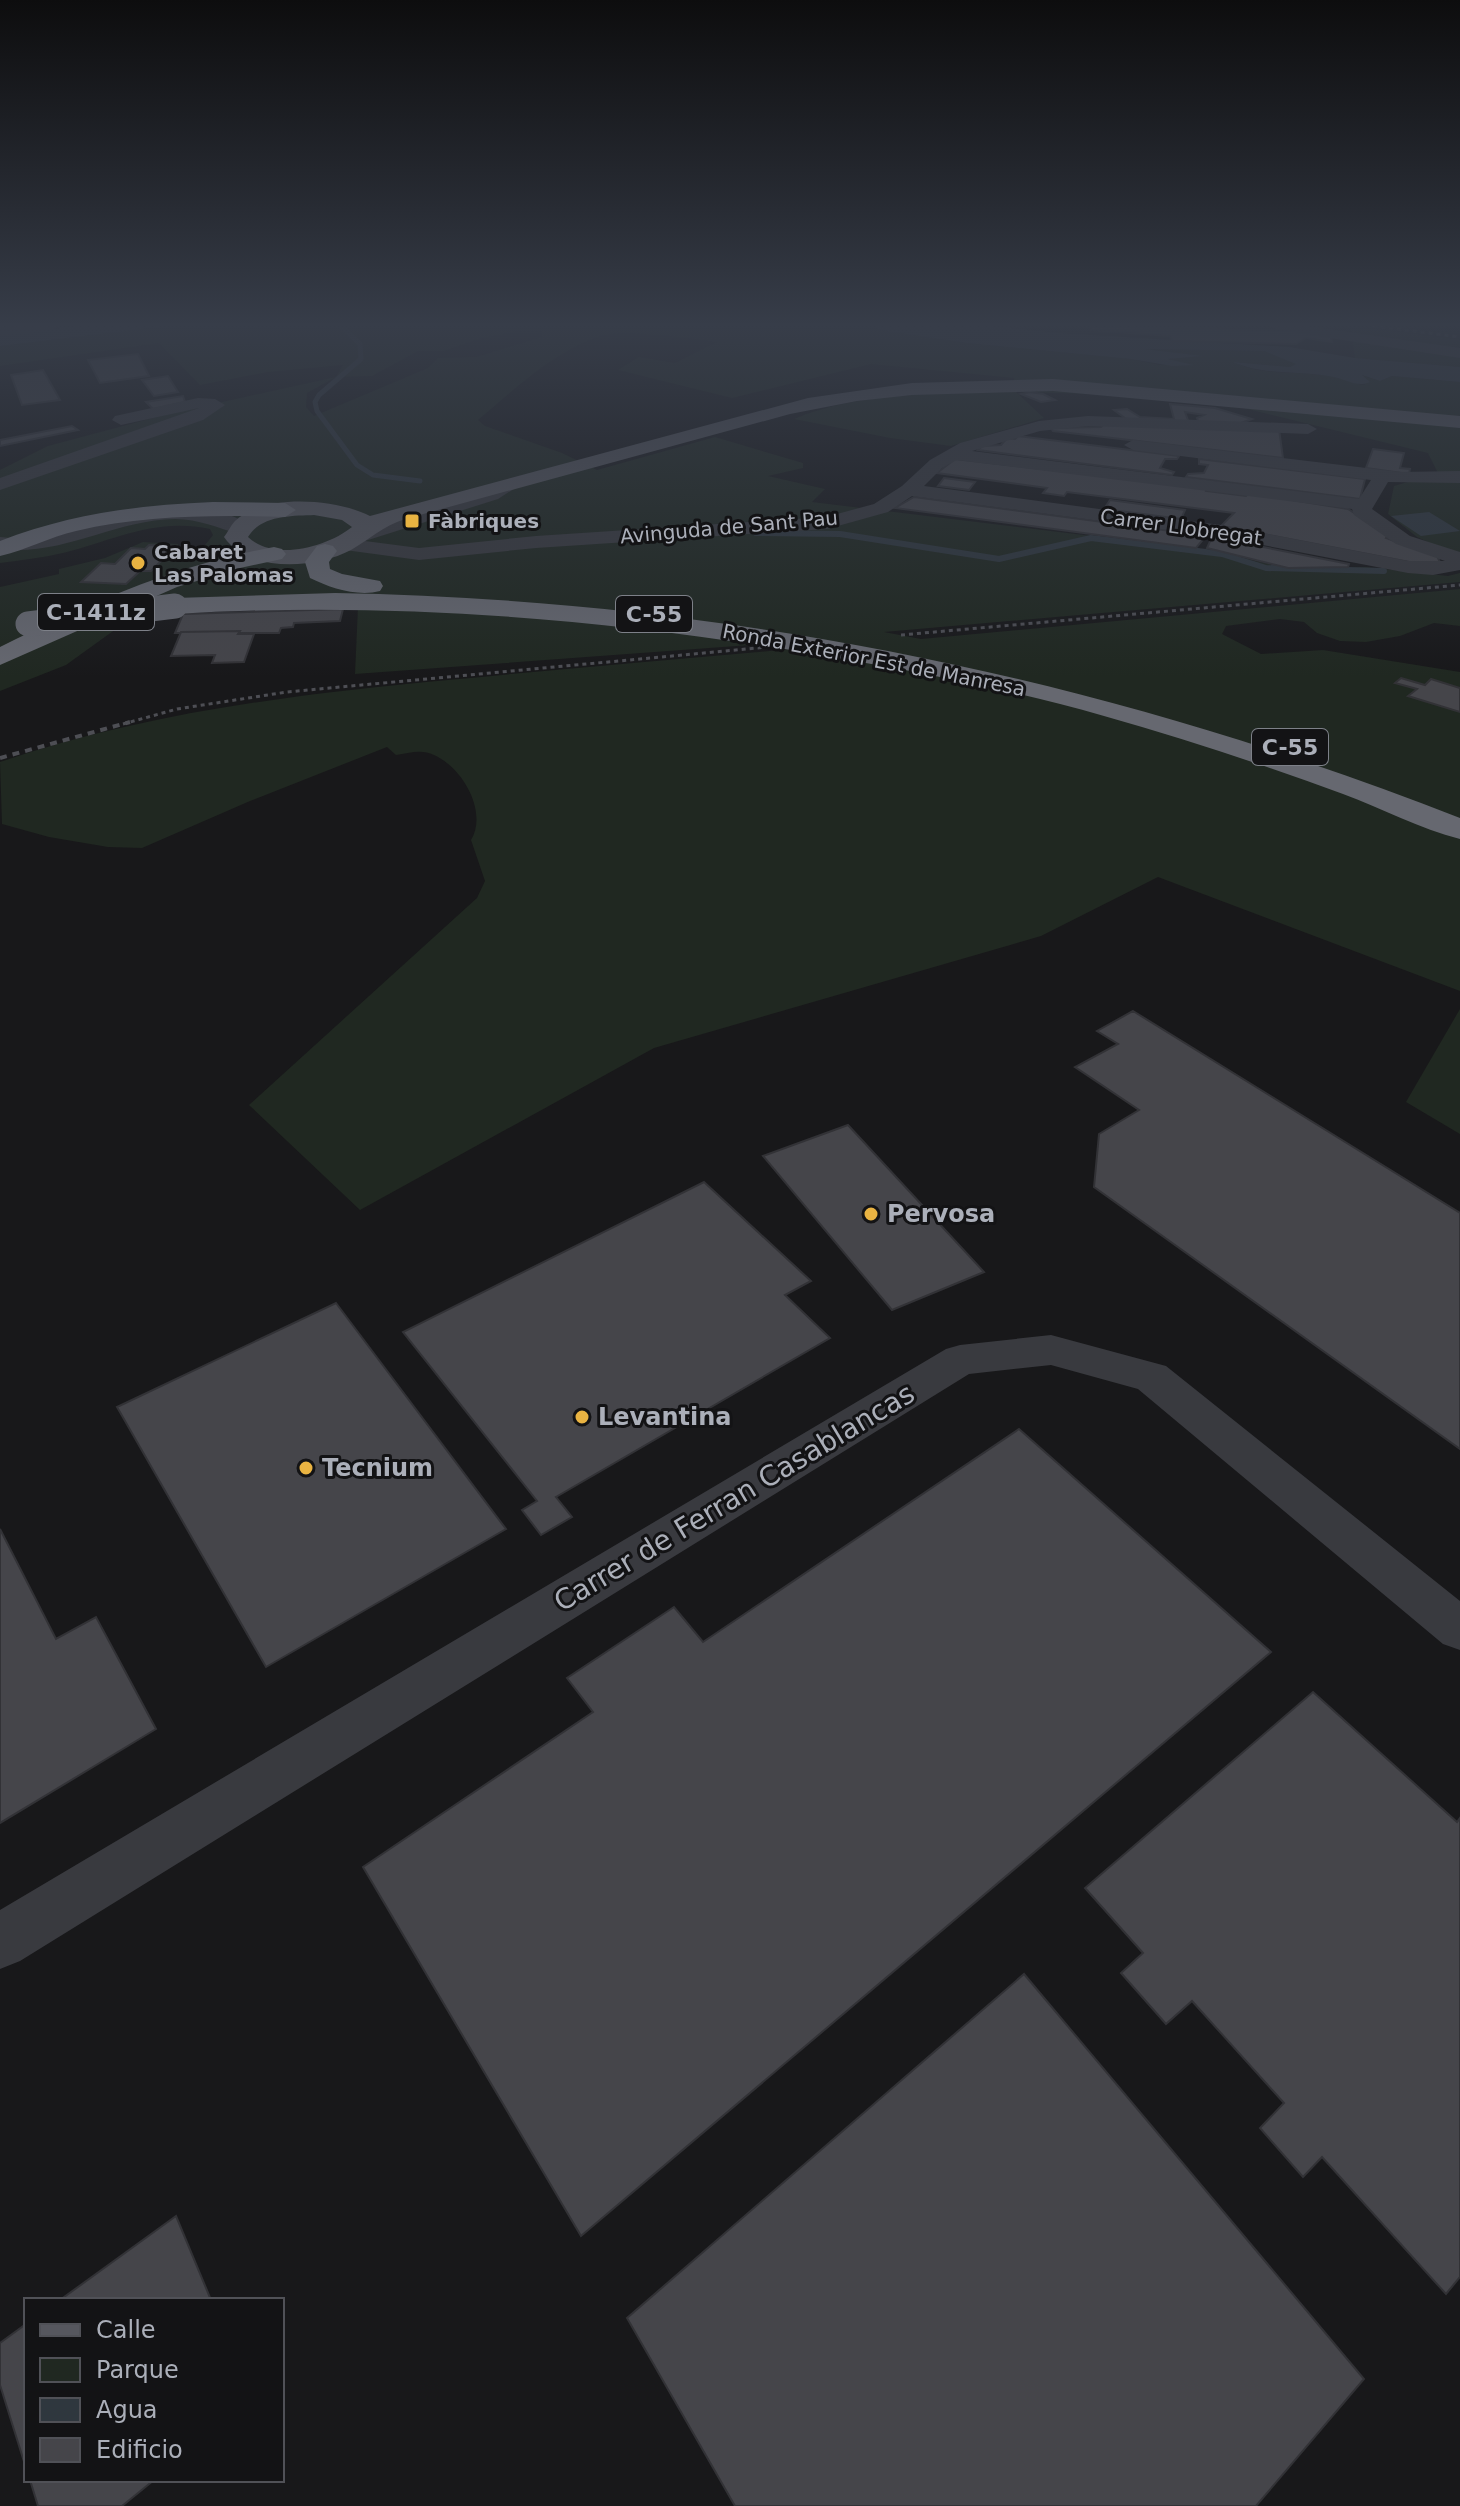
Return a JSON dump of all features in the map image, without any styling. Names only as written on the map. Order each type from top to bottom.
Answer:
[{"type":"highway","points":[[2,543],[96,520],[188,509],[285,510]]},
{"type":"highway","points":[[194,573],[225,553],[239,534]]},
{"type":"highway","points":[[353,540],[317,562],[319,573],[350,584],[591,599],[777,622],[975,659],[1116,695]]},
{"type":"highway","points":[[194,573],[233,561],[274,554]]},
{"type":"highway","name":"C-1411z","points":[[0,657],[79,619],[194,573]]},
{"type":"highway","name":"Ronda Exterior Est de Manresa","points":[[37,619],[268,595],[405,596],[554,604],[645,613],[876,645],[1116,695],[1273,742],[1460,813]]},
{"type":"highway","name":"Ronda Exterior Est de Manresa","points":[[181,602],[326,601],[474,605],[660,622],[769,638],[980,676],[1138,717],[1310,771],[1460,829]]},
{"type":"highway","name":"C-55","points":[[0,622],[37,619]]},
{"type":"highway","name":"C-55","points":[[0,629],[37,619]]},
{"type":"main road","points":[[511,485],[397,506],[285,510],[261,516],[239,534],[250,549],[274,554],[353,540],[405,512],[511,485],[669,443]]},
{"type":"main road","points":[[338,510],[358,518],[353,540]]},
{"type":"street","points":[[0,484],[119,443]]},
{"type":"street","name":"Avinguda de Sant Pau","points":[[353,540],[393,553],[419,554],[536,542],[827,523],[881,508],[909,490],[936,464],[966,447],[980,443]]},
{"type":"street","points":[[1120,443],[1187,467],[1365,505],[1383,476]]},
{"type":"street","points":[[953,454],[1383,476],[1460,477]]},
{"type":"street","name":"Carrer Llobregat","points":[[909,490],[1221,531],[1408,567],[1453,567],[1458,558],[1403,540],[1361,511],[1365,505]]},
{"type":"street","points":[[2,543],[49,545],[118,522],[180,514],[215,516],[239,534]]},
{"type":"street","name":"Carrer de Ferran Casablancas","points":[[0,1941],[960,1360],[1051,1350],[1151,1377],[1460,1629]]},
{"type":"green space","points":[[59,443],[533,443],[597,470],[694,443],[735,443],[803,463],[803,468],[768,476],[825,489],[812,502],[1207,550],[1291,569],[1366,567],[1448,576],[1460,573],[1460,582],[884,632],[921,639],[1460,589],[1460,626],[1434,623],[1400,636],[1366,642],[1340,641],[1317,633],[1304,622],[1280,619],[1226,626],[1222,634],[1261,654],[1323,650],[1460,672],[1460,991],[1158,877],[1041,936],[654,1048],[360,1210],[249,1105],[477,898],[485,881],[471,840],[476,817],[474,804],[463,780],[445,761],[434,755],[420,752],[396,755],[387,747],[142,848],[108,847],[49,837],[2,824],[0,762],[110,730],[278,699],[448,680],[793,649],[765,644],[355,674],[358,607],[277,606],[134,616],[66,665],[0,691],[0,587],[59,574],[59,569],[105,558],[143,542],[178,544],[180,549],[172,557],[186,557],[200,550],[213,535],[210,529],[190,526],[153,528],[63,553],[0,563],[0,470]]},
{"type":"green space","points":[[928,443],[961,443],[951,446]]},
{"type":"green space","points":[[1387,443],[1460,443],[1460,557],[1417,537],[1388,514],[1394,486],[1438,473],[1428,453]]},
{"type":"green space","points":[[1460,1009],[1460,1134],[1406,1102]]},
{"type":"water","points":[[1429,512],[1460,531],[1421,536],[1391,516]]},
{"type":"building","points":[[1074,443],[1179,456],[1177,459],[1165,459],[1160,468],[1174,472],[1172,475],[978,450],[982,446]]},
{"type":"building","points":[[1155,443],[1281,443],[1283,458]]},
{"type":"building","points":[[1373,449],[1404,453],[1400,468],[1410,469],[1409,474],[1366,468]]},
{"type":"building","points":[[955,459],[1207,488],[1206,491],[1246,496],[1248,493],[1348,509],[1388,535],[1386,538],[1437,556],[1440,562],[1425,565],[1221,526],[1234,513],[1067,492],[1064,496],[1043,493],[1047,488],[937,473]]},
{"type":"building","points":[[1199,459],[1365,479],[1360,499],[1186,477],[1188,474],[1204,473],[1208,465],[1199,464]]},
{"type":"building","points":[[944,478],[975,482],[969,490],[938,486]]},
{"type":"building","points":[[914,497],[1206,536],[1196,548],[895,508]]},
{"type":"building","points":[[1110,500],[1185,510],[1181,519],[1104,509]]},
{"type":"building","points":[[1212,537],[1349,564],[1348,567],[1288,568],[1207,548]]},
{"type":"building","points":[[149,545],[176,546],[151,571],[140,571],[126,584],[81,582],[101,563],[115,564],[131,548],[145,549]]},
{"type":"building","points":[[343,609],[340,621],[294,623],[293,627],[281,628],[279,633],[175,633],[183,614]]},
{"type":"building","points":[[240,631],[238,634],[254,634],[244,662],[212,663],[215,655],[171,656],[181,632]]},
{"type":"building","points":[[1401,678],[1425,685],[1431,679],[1460,688],[1460,712],[1408,696],[1417,689],[1395,683]]},
{"type":"building","points":[[1133,1011],[1460,1213],[1460,1449],[1094,1187],[1099,1134],[1139,1110],[1075,1067],[1118,1044],[1097,1031]]},
{"type":"building","name":"Pervosa","points":[[848,1125],[984,1272],[892,1310],[763,1156]]},
{"type":"building","name":"Levantina","points":[[704,1182],[811,1281],[785,1295],[830,1338],[556,1497],[572,1517],[541,1535],[522,1510],[537,1501],[403,1332]]},
{"type":"building","name":"Tecnium","points":[[336,1303],[506,1529],[266,1667],[117,1407]]},
{"type":"building","points":[[1019,1429],[1271,1652],[581,2236],[363,1867],[593,1712],[567,1678],[674,1607],[703,1642]]},
{"type":"building","points":[[0,1529],[56,1639],[96,1617],[156,1729],[0,1823]]},
{"type":"building","points":[[1313,1692],[1457,1822],[1460,1818],[1460,2277],[1446,2294],[1322,2157],[1303,2177],[1260,2128],[1284,2103],[1192,2001],[1166,2024],[1121,1973],[1143,1953],[1085,1888]]},
{"type":"building","points":[[1024,1974],[1364,2379],[1256,2506],[735,2506],[627,2318]]},
{"type":"building","points":[[176,2216],[210,2298],[63,2298]]},
{"type":"building","points":[[24,2325],[24,2462],[0,2385],[0,2343]]},
{"type":"building","points":[[31,2482],[152,2482],[122,2506],[38,2506]]},
{"type":"waterway","points":[[341,443],[357,465],[373,475],[420,481]]},
{"type":"waterway","points":[[756,533],[840,534],[999,559],[1091,538],[1222,554],[1266,568],[1384,571]]},
{"type":"railway","points":[[901,635],[1460,585]]},
{"type":"railway","points":[[123,724],[177,709],[287,692],[768,647]]},
{"type":"railway","points":[[0,758],[130,722]]},
{"type":"place","name":"Fàbriques","points":[[412,521]]},
{"type":"place","name":"Cabaret Las Palomas","points":[[138,563]]},
{"type":"place","name":"Pervosa","points":[[871,1214]]},
{"type":"place","name":"Levantina","points":[[582,1417]]},
{"type":"place","name":"Tecnium","points":[[306,1468]]}]
